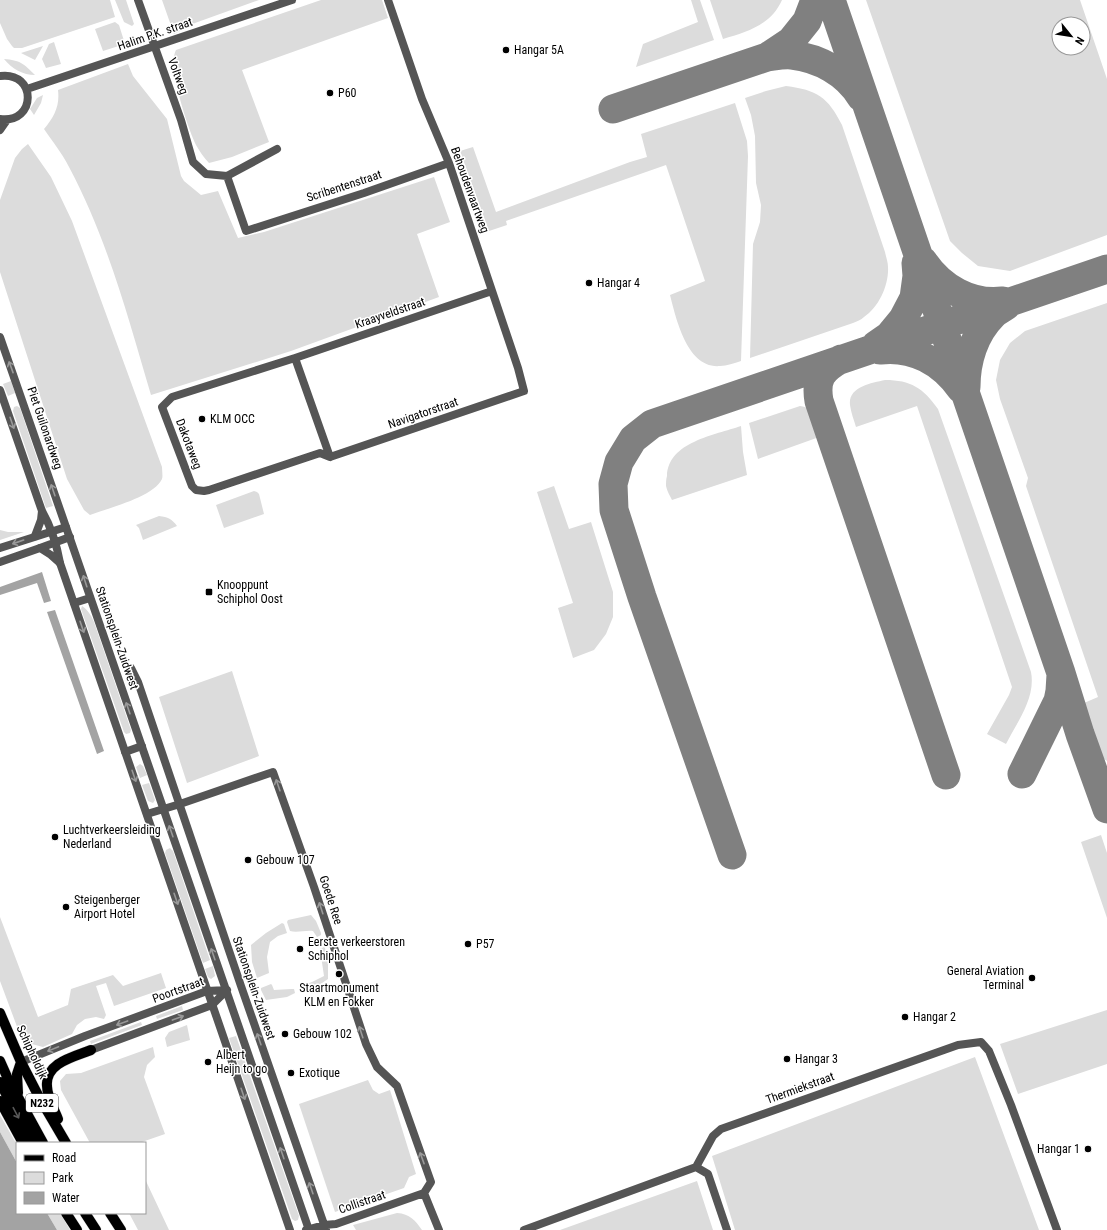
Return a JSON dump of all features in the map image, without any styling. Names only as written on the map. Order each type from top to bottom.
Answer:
[{"type":"main road","name":"Schipholdijk","points":[[0,1013],[21,1062],[39,1097],[66,1142]]},
{"type":"main road","points":[[67,1142],[48,1094],[46,1087],[47,1078],[50,1070],[56,1065],[91,1050]]},
{"type":"main road","name":"N232","points":[[0,1061],[20,1102],[42,1142]]},
{"type":"main road","points":[[20,1102],[16,1081],[21,1062]]},
{"type":"main road","name":"N232","points":[[0,1082],[33,1142]]},
{"type":"main road","name":"N232","points":[[0,1101],[22,1142]]},
{"type":"main road","points":[[67,1214],[77,1230]]},
{"type":"main road","points":[[86,1214],[96,1230]]},
{"type":"main road","points":[[111,1214],[121,1230]]},
{"type":"street","name":"Voltweg","points":[[138,0],[181,120],[193,162],[206,174],[227,176]]},
{"type":"street","name":"Halim P.K. straat","points":[[27,89],[292,0]]},
{"type":"street","name":"Behoudenvaartweg","points":[[388,0],[422,99],[449,163],[518,368],[524,391]]},
{"type":"street","points":[[0,76],[7,75],[15,77],[22,82],[27,89],[28,98],[22,113],[15,118],[4,119],[0,130]]},
{"type":"street","points":[[227,176],[277,149]]},
{"type":"street","name":"Scribentenstraat","points":[[227,176],[246,231],[364,193],[449,163]]},
{"type":"street","name":"Kraayveldstraat","points":[[295,358],[492,291]]},
{"type":"street","name":"Piet Guilonardweg","points":[[0,337],[70,537]]},
{"type":"street","points":[[295,358],[330,457]]},
{"type":"street","name":"Dakotaweg","points":[[295,358],[172,397],[162,408],[192,486],[196,490],[209,490],[320,453],[330,457]]},
{"type":"street","points":[[0,390],[42,511],[48,521],[60,563],[290,1230]]},
{"type":"street","name":"Navigatorstraat","points":[[330,457],[524,391]]},
{"type":"street","points":[[35,536],[41,520],[42,511]]},
{"type":"street","points":[[0,548],[66,527]]},
{"type":"street","points":[[0,562],[70,537]]},
{"type":"street","name":"Stationsplein-Zuidwest","points":[[70,537],[308,1230]]},
{"type":"street","points":[[40,548],[60,563]]},
{"type":"street","points":[[74,603],[90,598]]},
{"type":"street","name":"Stationsplein-Zuidwest","points":[[131,668],[138,682],[238,979],[325,1227]]},
{"type":"street","points":[[125,752],[142,746]]},
{"type":"street","name":"Goede Ree","points":[[180,804],[273,772],[314,887],[366,1044],[377,1067],[397,1086],[431,1182],[424,1193]]},
{"type":"street","points":[[147,814],[180,804]]},
{"type":"street","name":"Poortstraat","points":[[21,1062],[85,1036],[208,991],[226,990]]},
{"type":"street","name":"Poortstraat","points":[[91,1050],[212,1005],[226,990]]},
{"type":"street","name":"Thermiekstraat","points":[[696,1167],[713,1136],[721,1129],[958,1045],[981,1042],[989,1051],[1011,1105],[1057,1230]]},
{"type":"street","points":[[524,1230],[696,1167],[708,1174],[727,1230]]},
{"type":"street","points":[[424,1193],[439,1230]]},
{"type":"street","name":"Collistraat","points":[[308,1230],[336,1224],[424,1193]]},
{"type":"green space","points":[[0,0],[110,0],[115,17],[22,48],[14,48],[7,39],[0,23]]},
{"type":"green space","points":[[115,0],[126,0],[134,24],[132,26],[124,22]]},
{"type":"green space","points":[[162,0],[259,0],[195,23],[174,34]]},
{"type":"green space","points":[[321,0],[382,0],[388,18],[242,70],[269,142],[232,157],[209,163],[196,145],[188,126],[176,83],[174,58],[176,50]]},
{"type":"green space","points":[[691,0],[700,0],[714,40],[636,67],[643,44],[698,22]]},
{"type":"green space","points":[[710,0],[782,0],[772,16],[765,21],[749,30],[723,39]]},
{"type":"green space","points":[[866,0],[1080,0],[1085,16],[1051,16],[1051,56],[1091,56],[1091,32],[1107,79],[1107,235],[1010,271],[978,266],[950,241]]},
{"type":"green space","points":[[115,22],[119,25],[125,44],[103,51],[95,29]]},
{"type":"green space","points":[[54,42],[61,64],[46,68],[42,59],[49,44]]},
{"type":"green space","points":[[43,46],[35,60],[21,53]]},
{"type":"green space","points":[[4,59],[14,60],[21,63],[35,75],[18,71]]},
{"type":"green space","points":[[128,64],[133,76],[167,119],[181,176],[184,181],[201,195],[218,191],[238,238],[264,232],[434,177],[450,222],[417,234],[439,297],[291,351],[151,395],[116,278],[95,222],[66,162],[44,129],[56,111],[58,90]]},
{"type":"green space","points":[[786,86],[806,90],[820,96],[837,115],[842,125],[885,252],[888,263],[888,274],[885,288],[878,302],[862,319],[750,358],[753,244],[760,222],[761,205],[756,183],[755,136],[751,115],[745,98]]},
{"type":"green space","points":[[43,95],[41,103],[34,115],[30,109],[37,98]]},
{"type":"green space","points":[[735,103],[747,141],[748,156],[741,361],[725,366],[709,365],[699,359],[691,351],[676,316],[670,295],[705,281],[666,165],[506,221],[507,225],[489,231],[460,151],[473,147],[496,212],[647,157],[641,134]]},
{"type":"green space","points":[[28,144],[51,177],[72,221],[162,467],[162,479],[150,491],[130,501],[90,515],[84,510],[67,479],[0,272],[0,200],[15,158]]},
{"type":"green space","points":[[1107,303],[1107,761],[1101,753],[1084,703],[1098,697],[1026,486],[1028,478],[1000,399],[996,380],[1000,360],[1010,343],[1025,331]]},
{"type":"green space","points":[[885,380],[894,380],[916,387],[927,396],[938,409],[1031,672],[1032,682],[1028,700],[1006,744],[987,734],[1012,687],[917,406],[856,427],[850,405],[850,399],[853,394],[867,384]]},
{"type":"green space","points":[[11,381],[15,393],[8,396],[3,384]]},
{"type":"green space","points":[[17,406],[20,408],[53,506],[46,508],[13,411],[14,407]]},
{"type":"green space","points":[[800,406],[810,410],[816,417],[822,436],[758,459],[749,423]]},
{"type":"green space","points":[[741,426],[747,475],[672,500],[666,488],[666,481],[669,464],[675,455],[684,448],[706,437]]},
{"type":"green space","points":[[554,486],[569,529],[591,522],[613,592],[613,617],[606,634],[594,650],[573,658],[558,608],[573,603],[537,492]]},
{"type":"green space","points":[[254,491],[259,494],[264,514],[224,528],[216,505]]},
{"type":"green space","points":[[159,516],[170,519],[177,526],[143,540],[139,528],[136,525]]},
{"type":"green space","points":[[0,530],[8,532],[24,532],[0,540]]},
{"type":"green space","points":[[82,606],[89,613],[94,622],[131,730],[130,733],[126,734],[124,732],[81,609]]},
{"type":"green space","points":[[232,671],[259,756],[187,783],[159,697]]},
{"type":"green space","points":[[140,764],[143,766],[147,775],[140,778],[136,767]]},
{"type":"green space","points":[[149,783],[155,800],[153,803],[148,801],[142,785]]},
{"type":"green space","points":[[1101,835],[1107,853],[1107,918],[1081,842]]},
{"type":"green space","points":[[170,848],[173,851],[210,960],[203,963],[165,853],[166,850]]},
{"type":"green space","points":[[311,915],[316,921],[321,935],[317,937],[313,931],[290,931],[287,922],[288,920]]},
{"type":"green space","points":[[0,917],[38,1017],[68,1005],[71,989],[113,975],[123,986],[161,973],[166,988],[114,1006],[106,983],[96,986],[106,1015],[104,1019],[96,1017],[85,1019],[77,1025],[72,1034],[43,1047],[28,1043],[19,1032],[0,981]]},
{"type":"green space","points":[[282,923],[284,924],[287,933],[278,936],[270,942],[267,957],[269,973],[257,978],[252,962],[251,945]]},
{"type":"green space","points":[[324,947],[328,963],[328,979],[316,987],[303,992],[300,991],[301,986],[324,976],[320,949]]},
{"type":"green space","points":[[213,966],[215,976],[211,979],[208,977],[205,969]]},
{"type":"green space","points":[[271,984],[274,990],[294,989],[295,993],[287,997],[266,1000],[261,988]]},
{"type":"green space","points":[[182,1006],[183,1010],[157,1019],[156,1016]]},
{"type":"green space","points":[[1107,1010],[1107,1064],[1018,1094],[1000,1044]]},
{"type":"green space","points":[[141,1022],[142,1025],[91,1044],[90,1041]]},
{"type":"green space","points":[[187,1025],[190,1040],[167,1047],[165,1038],[169,1032]]},
{"type":"green space","points":[[236,1036],[299,1216],[298,1220],[295,1221],[292,1219],[229,1038]]},
{"type":"green space","points":[[153,1047],[155,1057],[147,1065],[144,1077],[165,1134],[142,1142],[89,1142],[61,1090],[60,1081],[66,1074],[81,1073]]},
{"type":"green space","points":[[975,1057],[1039,1230],[735,1230],[712,1156]]},
{"type":"green space","points":[[368,1080],[373,1090],[379,1094],[390,1090],[416,1174],[409,1177],[404,1188],[335,1212],[299,1104]]},
{"type":"green space","points":[[0,1115],[16,1143],[16,1161],[0,1132]]},
{"type":"green space","points":[[146,1181],[169,1230],[138,1230],[130,1214],[146,1214]]},
{"type":"green space","points":[[697,1181],[713,1230],[560,1230]]},
{"type":"green space","points":[[397,1213],[412,1218],[422,1230],[356,1230],[353,1225]]},
{"type":"green space","points":[[48,1214],[61,1214],[70,1230],[57,1230]]},
{"type":"water","points":[[42,572],[51,601],[44,603],[37,583],[0,595],[0,587]]},
{"type":"water","points":[[55,610],[104,751],[97,754],[47,612]]},
{"type":"water","points":[[0,1132],[16,1161],[16,1214],[48,1214],[57,1230],[0,1230]]},
{"type":"taxiway","points":[[613,109],[767,57],[791,41],[807,21],[815,0]]},
{"type":"taxiway","points":[[831,0],[1061,673],[1080,734],[1107,809]]},
{"type":"taxiway","points":[[767,57],[792,55],[812,59],[822,63],[840,74],[855,88],[861,97]]},
{"type":"taxiway","points":[[923,261],[930,271],[948,287],[958,293],[968,297],[991,302],[1003,301]]},
{"type":"taxiway","points":[[876,345],[889,336],[903,319],[914,298],[917,276],[916,263]]},
{"type":"taxiway","points":[[732,855],[642,597],[614,510],[613,484],[619,462],[633,439],[652,424],[1107,269]]},
{"type":"taxiway","points":[[966,387],[968,367],[972,348],[976,339],[986,322],[996,312],[1006,306]]},
{"type":"taxiway","points":[[880,350],[892,349],[904,351],[915,353],[926,358],[945,371],[961,389]]},
{"type":"taxiway","points":[[841,359],[829,367],[821,376],[818,386],[819,401],[946,775]]},
{"type":"taxiway","points":[[1022,774],[1058,701],[1061,675]]},
{"type":"place","name":"Hangar 5A","points":[[506,50]]},
{"type":"place","name":"P60","points":[[330,93]]},
{"type":"place","name":"Hangar 4","points":[[589,283]]},
{"type":"place","name":"KLM OCC","points":[[202,419]]},
{"type":"place","name":"Knooppunt Schiphol Oost","points":[[209,592]]},
{"type":"place","name":"Luchtverkeersleiding Nederland","points":[[55,837]]},
{"type":"place","name":"Gebouw 107","points":[[248,860]]},
{"type":"place","name":"Steigenberger Airport Hotel","points":[[66,907]]},
{"type":"place","name":"P57","points":[[468,944]]},
{"type":"place","name":"Eerste verkeerstoren Schiphol","points":[[300,949]]},
{"type":"place","name":"Staartmonument KLM en Fokker","points":[[339,974]]},
{"type":"place","name":"General Aviation Terminal","points":[[1032,978]]},
{"type":"place","name":"Hangar 2","points":[[905,1017]]},
{"type":"place","name":"Gebouw 102","points":[[285,1034]]},
{"type":"place","name":"Hangar 3","points":[[787,1059]]},
{"type":"place","name":"Albert Heijn to go","points":[[208,1062]]},
{"type":"place","name":"Exotique","points":[[291,1073]]},
{"type":"place","name":"Hangar 1","points":[[1088,1149]]}]
